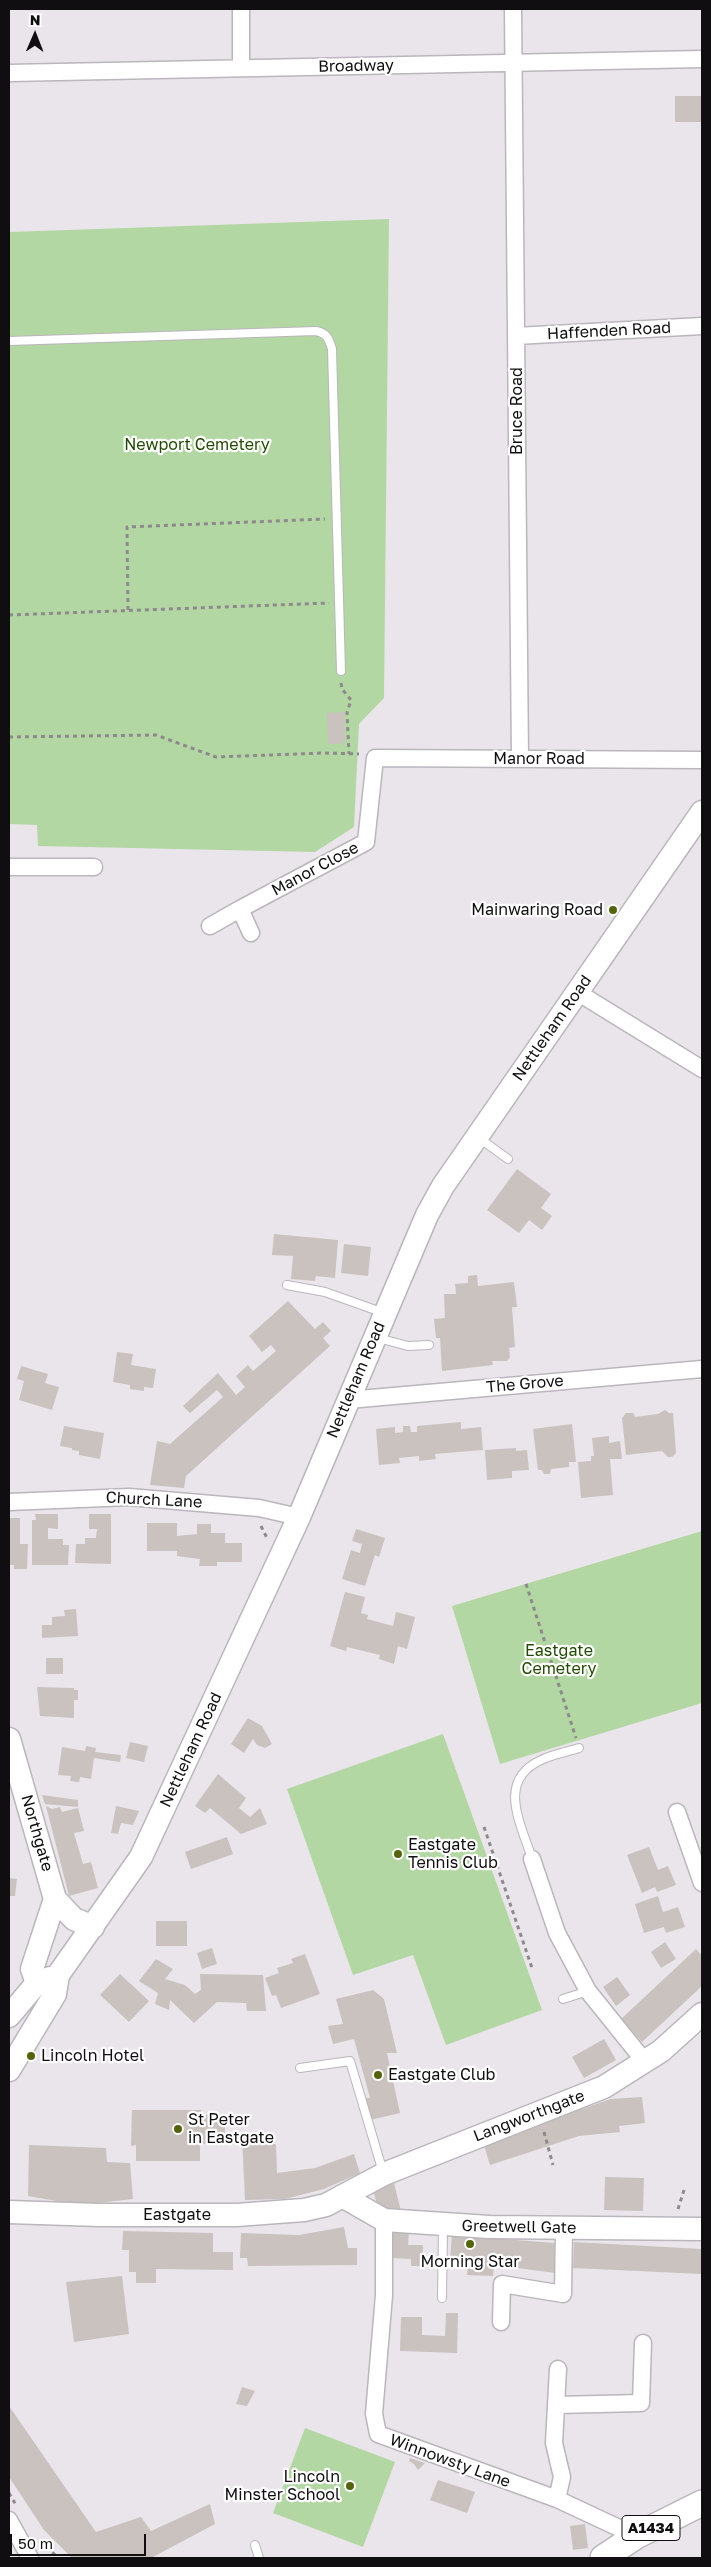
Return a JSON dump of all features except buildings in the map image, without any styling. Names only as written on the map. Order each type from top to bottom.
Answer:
[{"type":"main road","name":"A1434","points":[[603,2558],[636,2536],[702,2503]]},
{"type":"street","points":[[240,9],[241,68]]},
{"type":"street","name":"Bruce Road","points":[[513,9],[520,759]]},
{"type":"street","name":"Broadway","points":[[9,72],[702,59]]},
{"type":"street","name":"Haffenden Road","points":[[516,336],[702,326]]},
{"type":"street","name":"Manor Road","points":[[375,758],[702,760]]},
{"type":"street","name":"Manor Close","points":[[240,909],[366,842],[375,758]]},
{"type":"street","name":"Nettleham Road","points":[[58,1976],[141,1857],[299,1517],[384,1313],[427,1215],[443,1186],[702,812]]},
{"type":"street","points":[[9,867],[94,867]]},
{"type":"street","points":[[210,926],[240,909],[252,933]]},
{"type":"street","points":[[577,992],[702,1069]]},
{"type":"street","name":"The Grove","points":[[348,1400],[702,1369]]},
{"type":"street","name":"Church Lane","points":[[9,1502],[128,1497],[259,1508],[299,1517]]},
{"type":"street","name":"Northgate","points":[[9,1739],[55,1899],[74,1919],[94,1927]]},
{"type":"street","points":[[677,1812],[702,1884]]},
{"type":"street","points":[[532,1859],[557,1933],[588,1991],[645,2062]]},
{"type":"street","points":[[37,1983],[32,1969],[55,1899]]},
{"type":"street","points":[[9,2016],[37,1983],[58,1976]]},
{"type":"street","points":[[9,2070],[54,1994],[58,1976]]},
{"type":"street","name":"Langworthgate","points":[[342,2196],[384,2174],[604,2087],[660,2052],[702,2014]]},
{"type":"street","name":"Eastgate","points":[[9,2212],[99,2216],[238,2215],[304,2210],[326,2205],[342,2196]]},
{"type":"street","name":"Greetwell Gate","points":[[342,2196],[384,2220],[564,2228],[702,2229]]},
{"type":"street","name":"Winnowsty Lane","points":[[384,2220],[384,2295],[374,2414],[378,2434],[557,2499],[636,2536]]},
{"type":"street","points":[[501,2322],[502,2284],[563,2294],[564,2228]]},
{"type":"street","points":[[556,2405],[641,2403],[643,2343]]},
{"type":"street","points":[[557,2499],[562,2477],[554,2443],[558,2369]]},
{"type":"street","points":[[9,2520],[30,2558]]},
{"type":"lane","points":[[9,341],[323,332],[329,338],[332,349],[341,671]]},
{"type":"lane","points":[[477,1137],[508,1159]]},
{"type":"lane","points":[[287,1285],[325,1292],[384,1313]]},
{"type":"lane","points":[[374,1337],[408,1346],[428,1345]]},
{"type":"lane","points":[[532,1859],[515,1801],[514,1790],[519,1776],[542,1759],[579,1748]]},
{"type":"lane","points":[[563,1999],[588,1991]]},
{"type":"lane","points":[[300,2068],[350,2061],[384,2174]]},
{"type":"lane","points":[[442,2298],[443,2224]]},
{"type":"lane","points":[[255,2545],[259,2558]]},
{"type":"path","points":[[128,610],[127,527],[336,518]]},
{"type":"path","points":[[9,614],[339,603]]},
{"type":"path","points":[[341,671],[342,689],[351,700],[347,713],[349,754]]},
{"type":"path","points":[[9,737],[156,735],[216,757],[349,754],[375,758]]},
{"type":"path","points":[[255,1521],[263,1528],[267,1538],[267,1547]]},
{"type":"path","points":[[526,1584],[579,1748]]},
{"type":"path","points":[[484,1827],[533,1971]]},
{"type":"path","points":[[538,2112],[553,2165]]},
{"type":"green space","name":"Newport Cemetery","points":[[389,219],[384,698],[359,724],[354,827],[315,852],[38,846],[37,825],[9,824],[9,232]]},
{"type":"green space","name":"Eastgate Cemetery","points":[[702,1531],[702,1703],[500,1764],[452,1606]]},
{"type":"green space","name":"Eastgate Tennis Club","points":[[443,1734],[542,2010],[446,2045],[413,1955],[353,1975],[287,1789]]},
{"type":"green space","points":[[305,2428],[395,2462],[363,2547],[273,2513]]},
{"type":"place","name":"Mainwaring Road","points":[[613,910]]},
{"type":"place","name":"Eastgate Tennis Club","points":[[398,1854]]},
{"type":"place","name":"Lincoln Hotel","points":[[31,2056]]},
{"type":"place","name":"Eastgate Club","points":[[378,2075]]},
{"type":"place","name":"St Peter in Eastgate","points":[[178,2129]]},
{"type":"place","name":"Morning Star","points":[[470,2244]]},
{"type":"place","name":"Lincoln Minster School","points":[[350,2486]]}]
